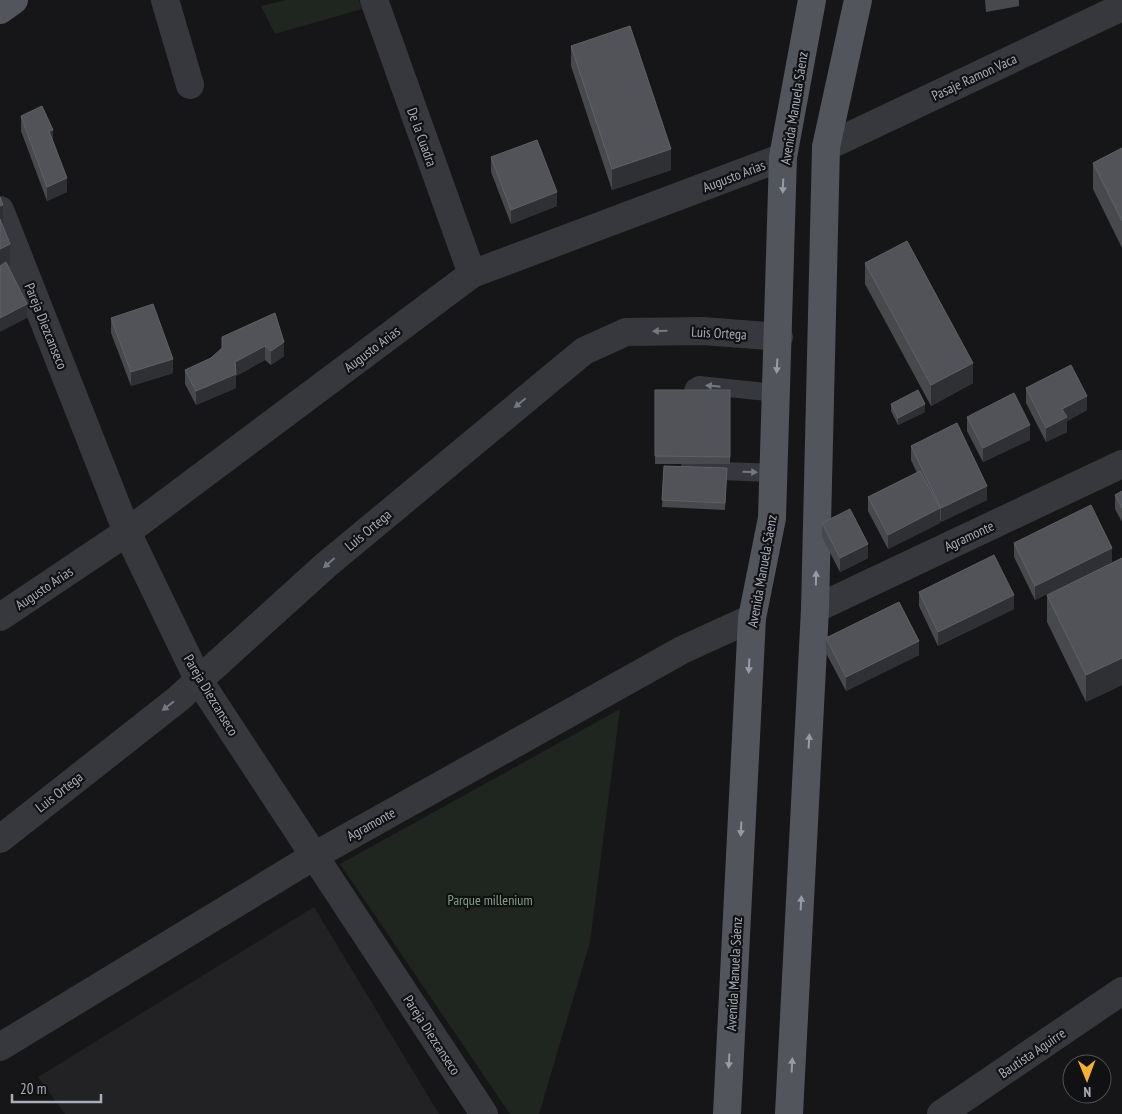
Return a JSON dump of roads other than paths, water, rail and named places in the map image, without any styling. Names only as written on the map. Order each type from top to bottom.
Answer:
[{"type":"main road","points":[[0,10],[14,0]]},
{"type":"main road","name":"Avenida Manuela Sáenz","points":[[727,1114],[752,618],[772,518],[783,157],[812,0]]},
{"type":"main road","points":[[789,1114],[815,609],[826,147],[858,0]]},
{"type":"street","points":[[165,0],[190,85]]},
{"type":"street","name":"De la Cuadra","points":[[374,0],[472,274]]},
{"type":"street","name":"Pasaje Ramon Vaca","points":[[826,147],[1122,7]]},
{"type":"street","name":"Augusto Arias","points":[[0,617],[127,532],[472,274],[783,157]]},
{"type":"street","name":"Pareja Diezcanseco","points":[[0,210],[127,532],[198,679],[484,1114]]},
{"type":"street","name":"Luis Ortega","points":[[0,838],[178,698],[334,559],[584,351],[626,332],[703,331],[779,337]]},
{"type":"street","name":"Agramonte","points":[[815,609],[1122,464]]},
{"type":"street","name":"Agramonte","points":[[0,1047],[314,856],[682,650],[752,618]]},
{"type":"street","name":"Bautista Aguirre","points":[[941,1114],[1122,992]]},
{"type":"lane","points":[[691,397],[694,388],[700,385],[776,393]]},
{"type":"lane","points":[[690,464],[694,470],[774,473]]},
{"type":"park label","name":"Parque millenium","points":[[490,900]]}]
